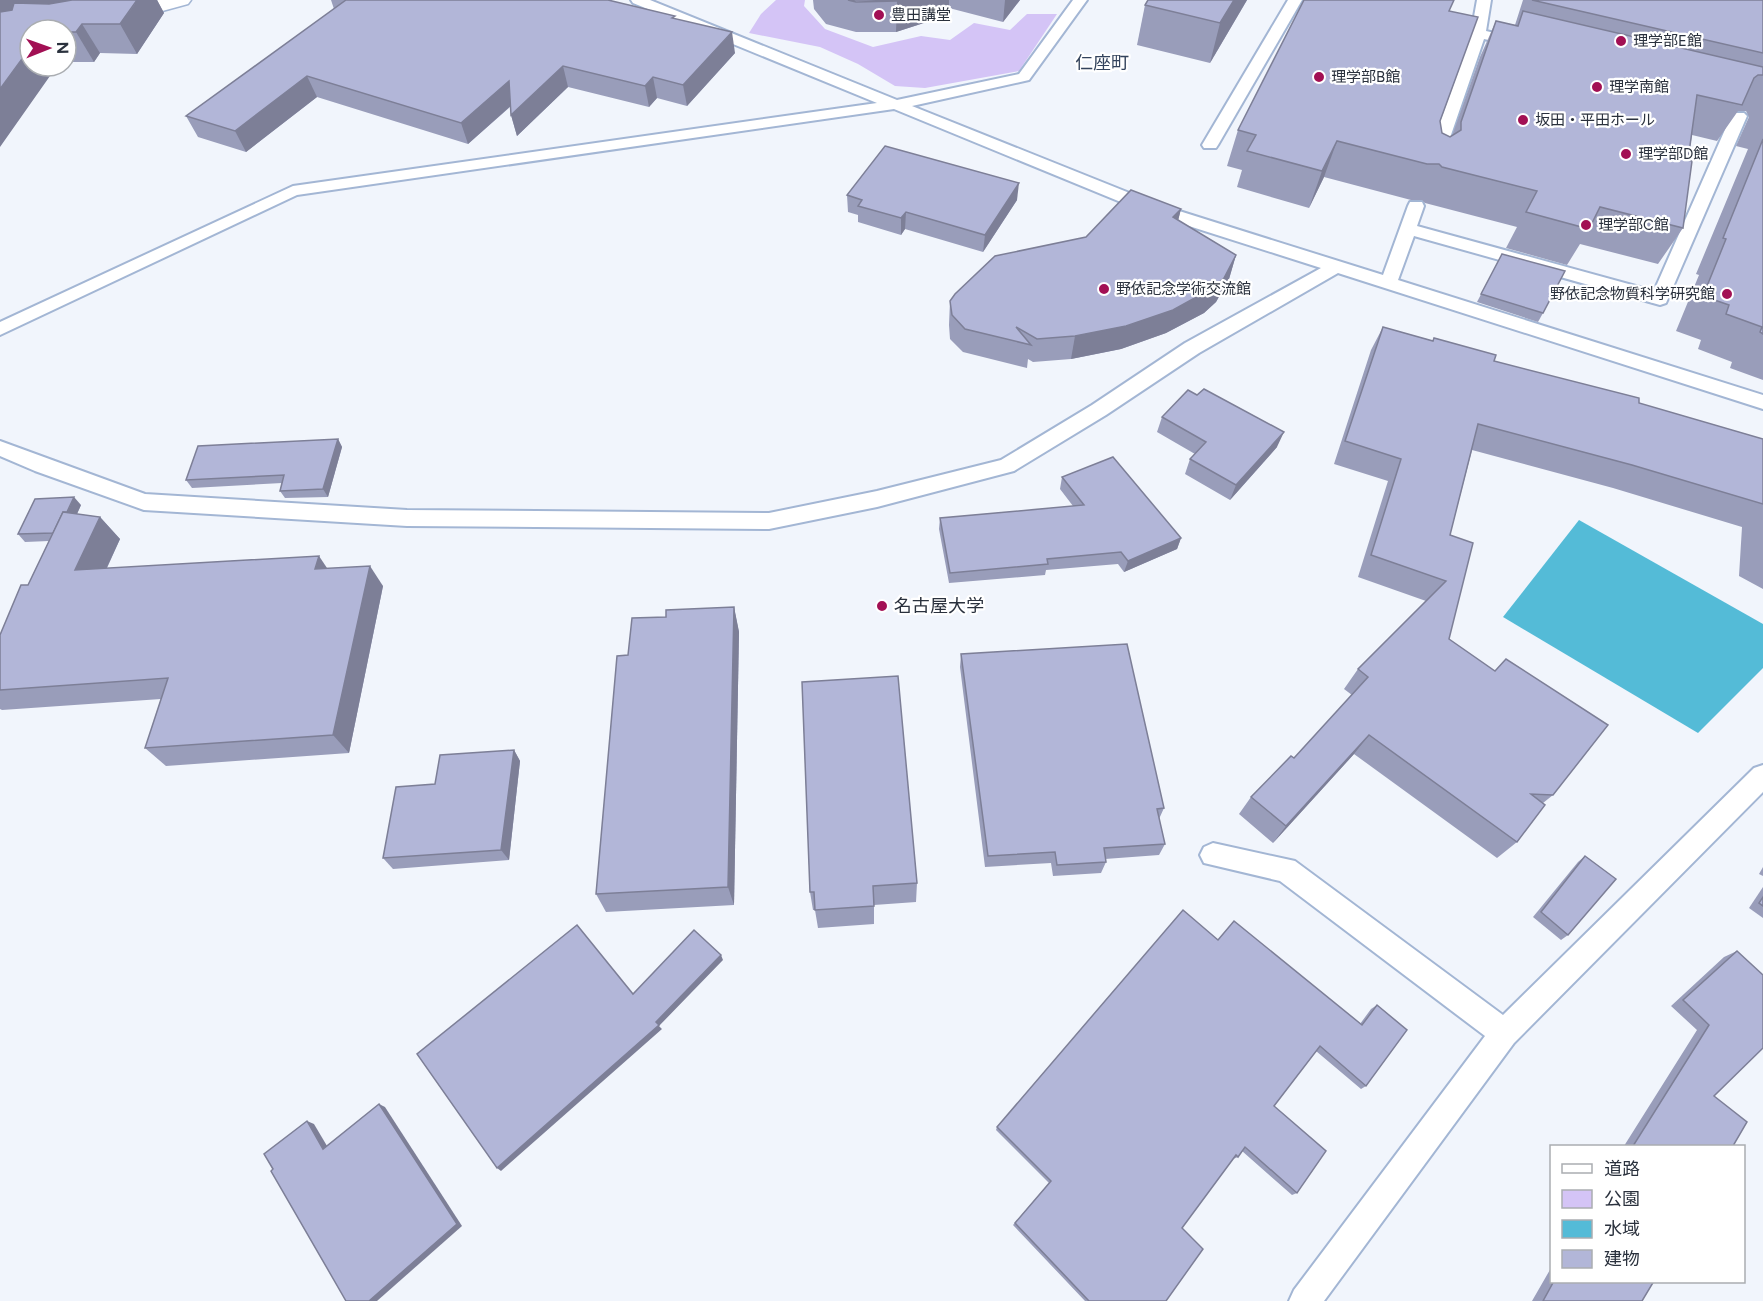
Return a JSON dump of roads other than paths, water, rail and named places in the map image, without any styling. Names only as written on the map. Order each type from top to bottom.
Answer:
[{"type":"street","points":[[78,23],[133,13],[181,0]]},
{"type":"lane","points":[[638,0],[1151,208],[1763,402]]},
{"type":"lane","points":[[0,329],[293,191],[899,104],[1024,77],[1080,0]]},
{"type":"lane","points":[[1210,145],[1295,0]]},
{"type":"lane","points":[[1434,166],[1434,158],[1478,33],[1484,0]]},
{"type":"lane","points":[[1478,33],[1534,46]]},
{"type":"lane","points":[[1409,229],[1660,299],[1742,111]]},
{"type":"lane","points":[[1389,282],[1416,206]]},
{"type":"lane","points":[[0,448],[42,466],[144,502],[407,518],[769,521],[877,499],[1006,466],[1099,410],[1192,348],[1338,266]]},
{"type":"lane","points":[[1305,1301],[1503,1033],[1763,776]]},
{"type":"lane","points":[[1213,855],[1286,870],[1503,1033]]},
{"type":"water","points":[[1579,520],[1763,624],[1763,668],[1698,733],[1503,617]]},
{"type":"place","name":"豊田講堂","points":[[879,15]]},
{"type":"place","name":"理学部E館","points":[[1621,41]]},
{"type":"place","name":"理学部B館","points":[[1319,77]]},
{"type":"place","name":"理学南館","points":[[1597,87]]},
{"type":"place","name":"坂田・平田ホール","points":[[1523,120]]},
{"type":"place","name":"理学部D館","points":[[1626,154]]},
{"type":"place","name":"理学部C館","points":[[1586,225]]},
{"type":"place","name":"野依記念学術交流館","points":[[1104,289]]},
{"type":"place","name":"野依記念物質科学研究館","points":[[1727,294]]},
{"type":"place","name":"名古屋大学","points":[[882,606]]},
{"type":"district","name":"仁座町","points":[[1102,63]]}]
